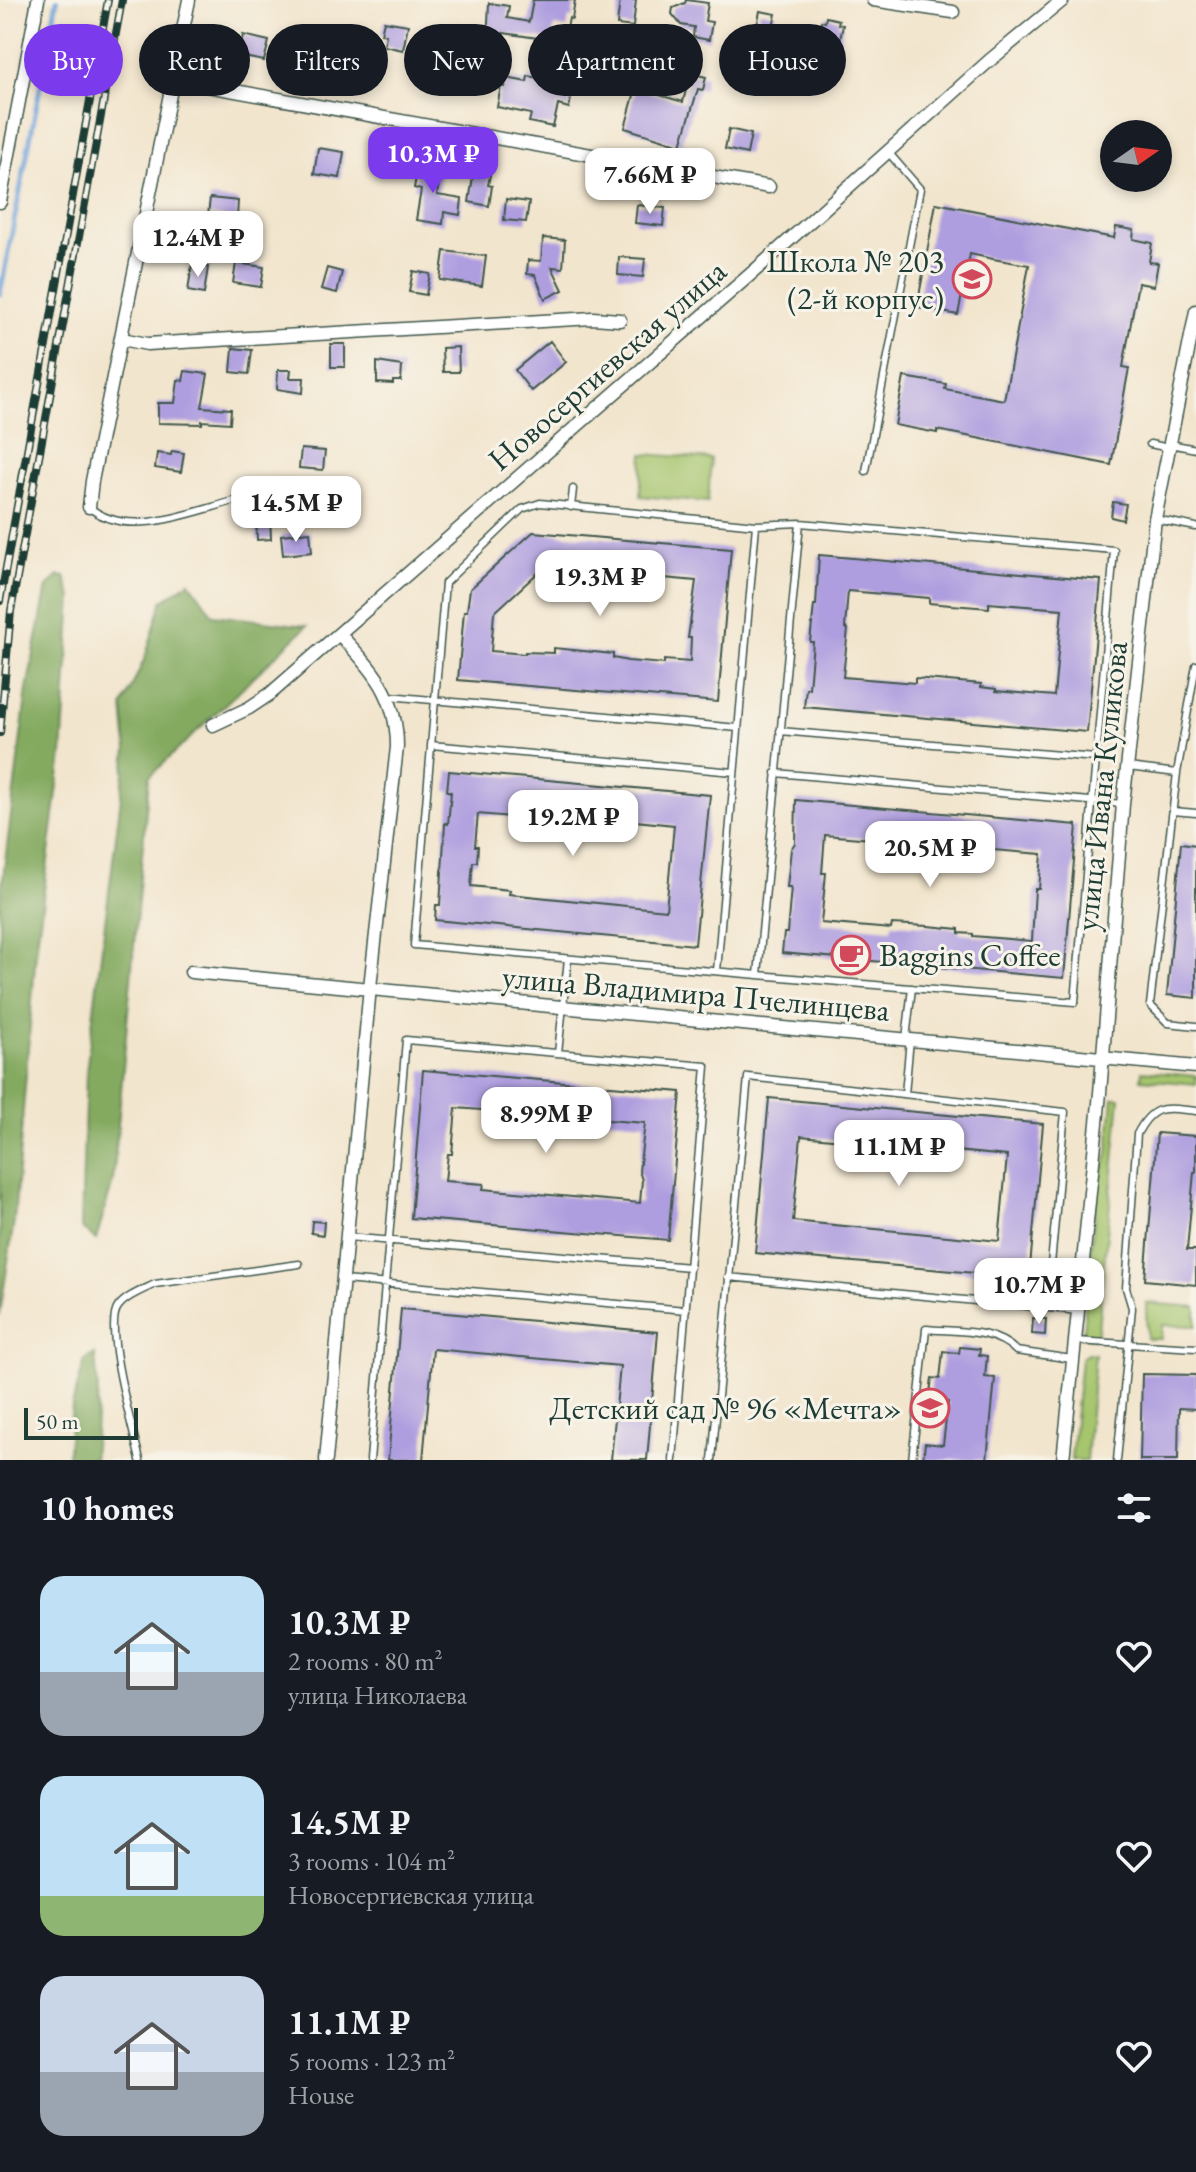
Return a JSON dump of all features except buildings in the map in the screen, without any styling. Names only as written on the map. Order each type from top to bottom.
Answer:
[{"type":"street","points":[[0,202],[38,0]]},
{"type":"street","points":[[184,24],[189,0]]},
{"type":"street","points":[[873,0],[953,12]]},
{"type":"street","name":"Новосергиевская улица","points":[[213,725],[270,694],[340,635],[989,61],[1063,0]]},
{"type":"street","points":[[250,94],[769,187]]},
{"type":"street","points":[[89,507],[171,96]]},
{"type":"street","name":"улица Ивана Куликова","points":[[1063,1460],[1123,804],[1155,519],[1196,311]]},
{"type":"street","points":[[122,339],[147,344],[593,318],[620,320]]},
{"type":"street","points":[[326,1460],[370,987],[397,747],[396,721],[389,696],[375,674],[340,635]]},
{"type":"street","name":"улица Владимира Пчелинцева","points":[[191,972],[1196,1067]]},
{"type":"lane","points":[[866,471],[920,189],[888,152]]},
{"type":"lane","points":[[1150,444],[1196,449]]},
{"type":"lane","points":[[571,507],[573,489]]},
{"type":"lane","points":[[89,507],[99,516],[114,521],[147,522],[234,501]]},
{"type":"lane","points":[[540,503],[756,525],[800,523],[1114,550],[1075,1002],[414,945],[445,583],[522,509],[540,503]]},
{"type":"lane","points":[[1155,519],[1196,527]]},
{"type":"lane","points":[[758,975],[800,523]]},
{"type":"lane","points":[[717,971],[756,525]]},
{"type":"lane","points":[[1196,665],[1177,773],[1150,1005],[1168,1023],[1196,1026]]},
{"type":"lane","points":[[389,696],[738,728]]},
{"type":"lane","points":[[780,731],[1096,758]]},
{"type":"lane","points":[[431,745],[734,772]]},
{"type":"lane","points":[[1128,767],[1177,773]]},
{"type":"lane","points":[[776,773],[1123,804]]},
{"type":"lane","points":[[1173,811],[1196,813]]},
{"type":"lane","points":[[558,1053],[568,959]]},
{"type":"lane","points":[[905,1094],[912,988]]},
{"type":"lane","points":[[370,1460],[406,1040],[706,1066],[673,1460]]},
{"type":"lane","points":[[712,1460],[748,1077],[1065,1112],[1047,1308]]},
{"type":"lane","points":[[1117,1460],[1132,1308],[1126,1288],[1137,1134],[1145,1117],[1160,1108],[1196,1111]]},
{"type":"lane","points":[[347,1237],[690,1267]]},
{"type":"lane","points":[[140,1460],[117,1356],[113,1325],[117,1308],[137,1292],[155,1284],[299,1264]]},
{"type":"lane","points":[[728,1277],[1079,1311]]},
{"type":"lane","points":[[344,1280],[686,1310]]},
{"type":"lane","points":[[912,1460],[926,1329],[996,1336],[1016,1351],[1074,1360]]},
{"type":"lane","points":[[1076,1341],[1196,1348]]},
{"type":"green space","points":[[643,454],[711,459],[708,502],[640,496]]},
{"type":"green space","points":[[59,576],[65,577],[72,597],[62,755],[36,951],[14,1221],[0,1315],[0,901],[27,689],[47,587]]},
{"type":"green space","points":[[190,582],[213,615],[307,626],[149,777],[113,1181],[96,1240],[81,1228],[86,1072],[127,750],[123,706],[145,658],[162,601]]},
{"type":"green space","points":[[1142,1071],[1196,1076],[1196,1084],[1141,1079]]},
{"type":"green space","points":[[1113,1098],[1120,1098],[1097,1339],[1088,1338],[1083,1332],[1097,1188],[1108,1154]]},
{"type":"green space","points":[[1146,1303],[1196,1307],[1196,1326],[1162,1325],[1161,1339],[1147,1339]]},
{"type":"green space","points":[[1087,1353],[1095,1354],[1086,1460],[1071,1460],[1081,1359]]},
{"type":"green space","points":[[95,1354],[98,1391],[93,1460],[67,1460],[72,1406],[85,1360]]},
{"type":"waterway","points":[[0,294],[57,0]]},
{"type":"railway","points":[[0,601],[108,0]]},
{"type":"railway","points":[[0,733],[11,611],[122,0]]},
{"type":"place","name":"Школа № 203 (2-й корпус)","points":[[972,279]]},
{"type":"place","name":"Baggins Coffee","points":[[851,955]]},
{"type":"place","name":"Детский сад № 96 «Мечта»","points":[[930,1408]]}]
